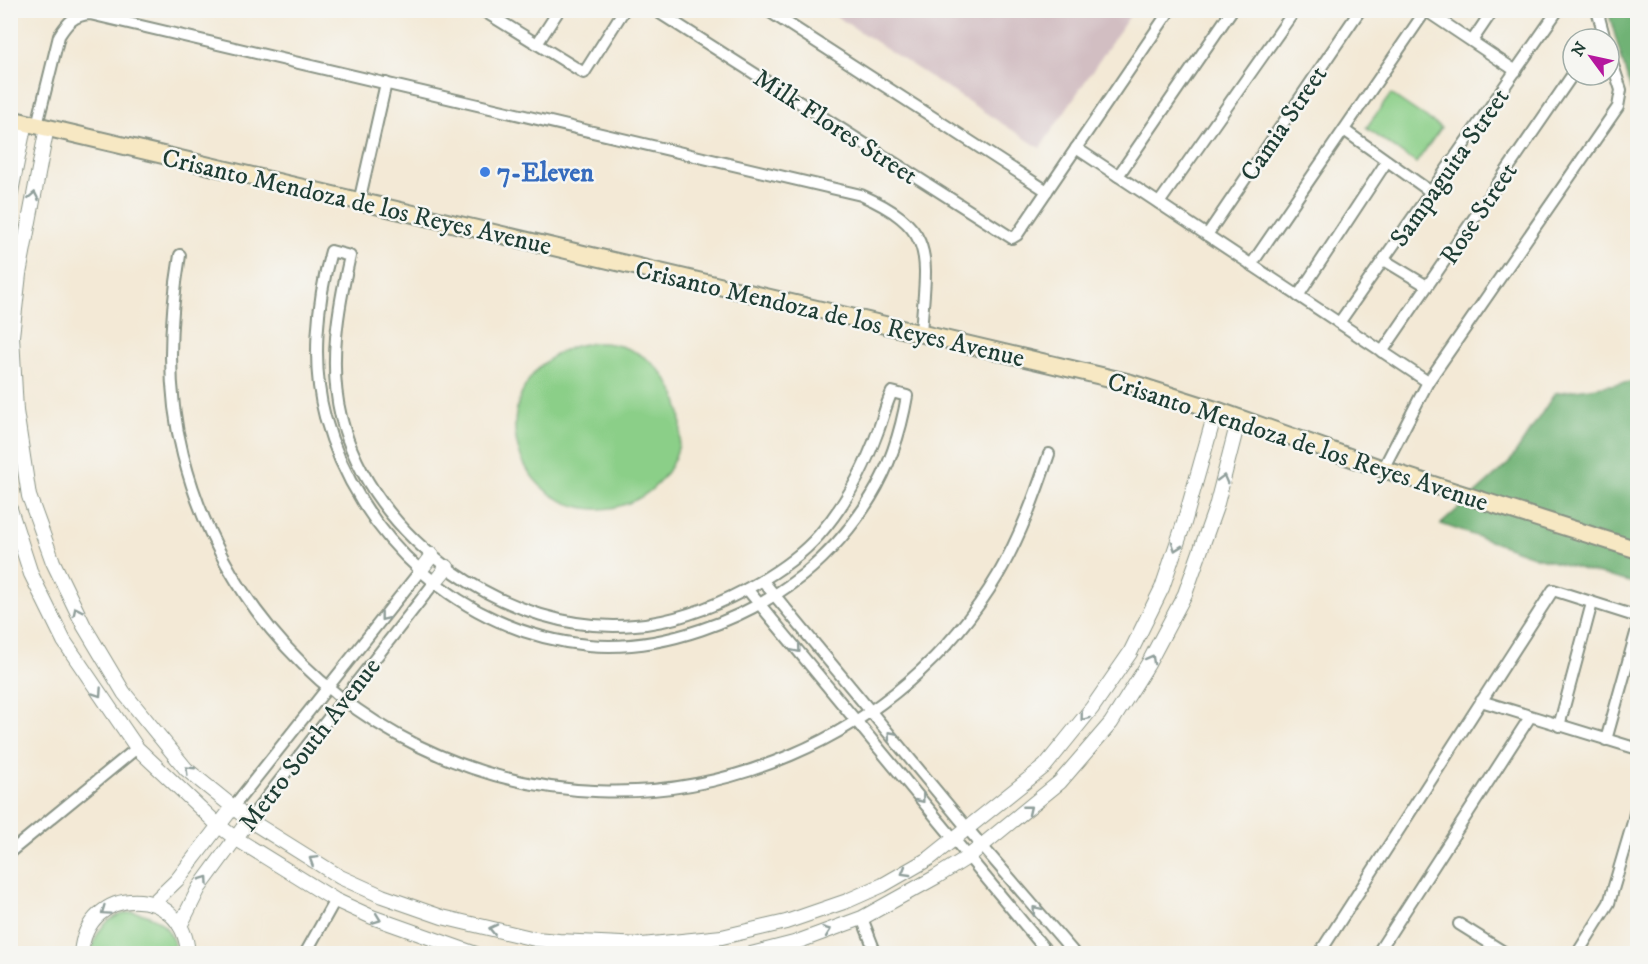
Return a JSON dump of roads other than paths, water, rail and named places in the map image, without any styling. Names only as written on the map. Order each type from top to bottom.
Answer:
[{"type":"main road","name":"Crisanto Mendoza de los Reyes Avenue","points":[[30,123],[1131,383],[1383,468],[1638,550]]},
{"type":"street","points":[[537,44],[559,10]]},
{"type":"street","points":[[490,13],[584,73],[624,10]]},
{"type":"street","name":"Milk Flores Street","points":[[655,10],[1008,237],[1017,236],[1047,191]]},
{"type":"street","points":[[767,10],[1047,191],[1170,10]]},
{"type":"street","points":[[1118,176],[1232,10]]},
{"type":"street","points":[[1159,203],[1295,10]]},
{"type":"street","name":"Camia Street","points":[[1207,235],[1360,10]]},
{"type":"street","points":[[1472,41],[1493,10]]},
{"type":"street","name":"Sampaguita Street","points":[[1339,323],[1558,10]]},
{"type":"street","points":[[1597,10],[1600,27]]},
{"type":"street","points":[[1251,265],[1425,11],[1516,71]]},
{"type":"street","points":[[10,197],[30,123],[59,36],[72,19],[81,15],[99,16],[849,193],[876,202],[912,228],[924,249],[921,334]]},
{"type":"street","points":[[359,202],[386,84]]},
{"type":"street","name":"Rose Street","points":[[1382,352],[1564,87]]},
{"type":"street","points":[[1383,468],[1428,382],[1618,108],[1620,87]]},
{"type":"street","points":[[30,123],[12,336],[16,411],[29,496],[53,562],[84,626],[124,693],[186,769],[249,820],[340,877],[382,896],[442,917],[535,939],[642,945],[722,937],[786,922],[847,901],[883,885],[930,858],[1045,766],[1092,708],[1130,653],[1166,577],[1187,514],[1216,410]]},
{"type":"street","points":[[1344,130],[1431,192]]},
{"type":"street","points":[[1076,148],[1428,382]]},
{"type":"street","points":[[1298,296],[1387,161]]},
{"type":"street","points":[[331,251],[350,256],[338,310],[335,385],[341,417],[354,454],[374,491],[396,520],[447,567],[472,585],[530,613],[564,621],[634,626],[697,611],[725,600],[762,580],[788,562],[818,536],[850,495],[866,464],[891,392],[907,396],[897,440],[872,496],[853,523],[804,574],[760,604],[701,630],[638,644],[589,645],[525,632],[492,619],[460,602],[434,583],[398,548],[358,496],[324,416],[319,382],[317,347],[323,286],[331,251]]},
{"type":"street","points":[[180,255],[172,315],[170,355],[174,405],[183,454],[196,499],[214,542],[237,583],[263,621],[294,656],[343,700],[385,729],[430,752],[477,771],[526,784],[576,791],[635,792],[674,788],[722,779],[769,765],[814,745],[857,721],[908,682],[941,650],[972,614],[998,575],[1028,516],[1049,454]]},
{"type":"street","points":[[1384,260],[1427,286]]},
{"type":"street","points":[[751,954],[794,943],[862,918],[936,878],[968,857],[1060,782],[1111,723],[1148,664],[1185,594],[1216,507],[1239,418]]},
{"type":"street","points":[[10,509],[31,574],[63,641],[137,748],[218,825],[335,900],[372,917],[476,954]]},
{"type":"street","name":"Metro South Avenue","points":[[153,903],[177,880],[432,555]]},
{"type":"street","name":"Metro South Avenue","points":[[180,926],[199,888],[235,838],[447,567]]},
{"type":"street","points":[[762,580],[982,846],[1075,954]]},
{"type":"street","points":[[747,589],[1049,954]]},
{"type":"street","points":[[1319,954],[1553,590],[1638,616]]},
{"type":"street","points":[[1559,726],[1592,603]]},
{"type":"street","points":[[1606,740],[1638,626]]},
{"type":"street","points":[[1481,701],[1638,749]]},
{"type":"street","points":[[1377,954],[1530,717]]},
{"type":"street","points":[[13,845],[137,748]]},
{"type":"street","points":[[1577,954],[1609,903],[1635,823],[1638,799]]},
{"type":"street","points":[[81,954],[86,931],[100,912],[114,904],[129,900],[153,903],[164,909],[180,926],[186,939],[188,954]]},
{"type":"street","points":[[305,954],[335,900]]},
{"type":"street","points":[[862,918],[876,954]]},
{"type":"street","points":[[1459,924],[1507,954]]},
{"type":"place","name":"7-Eleven","points":[[485,172]]}]
